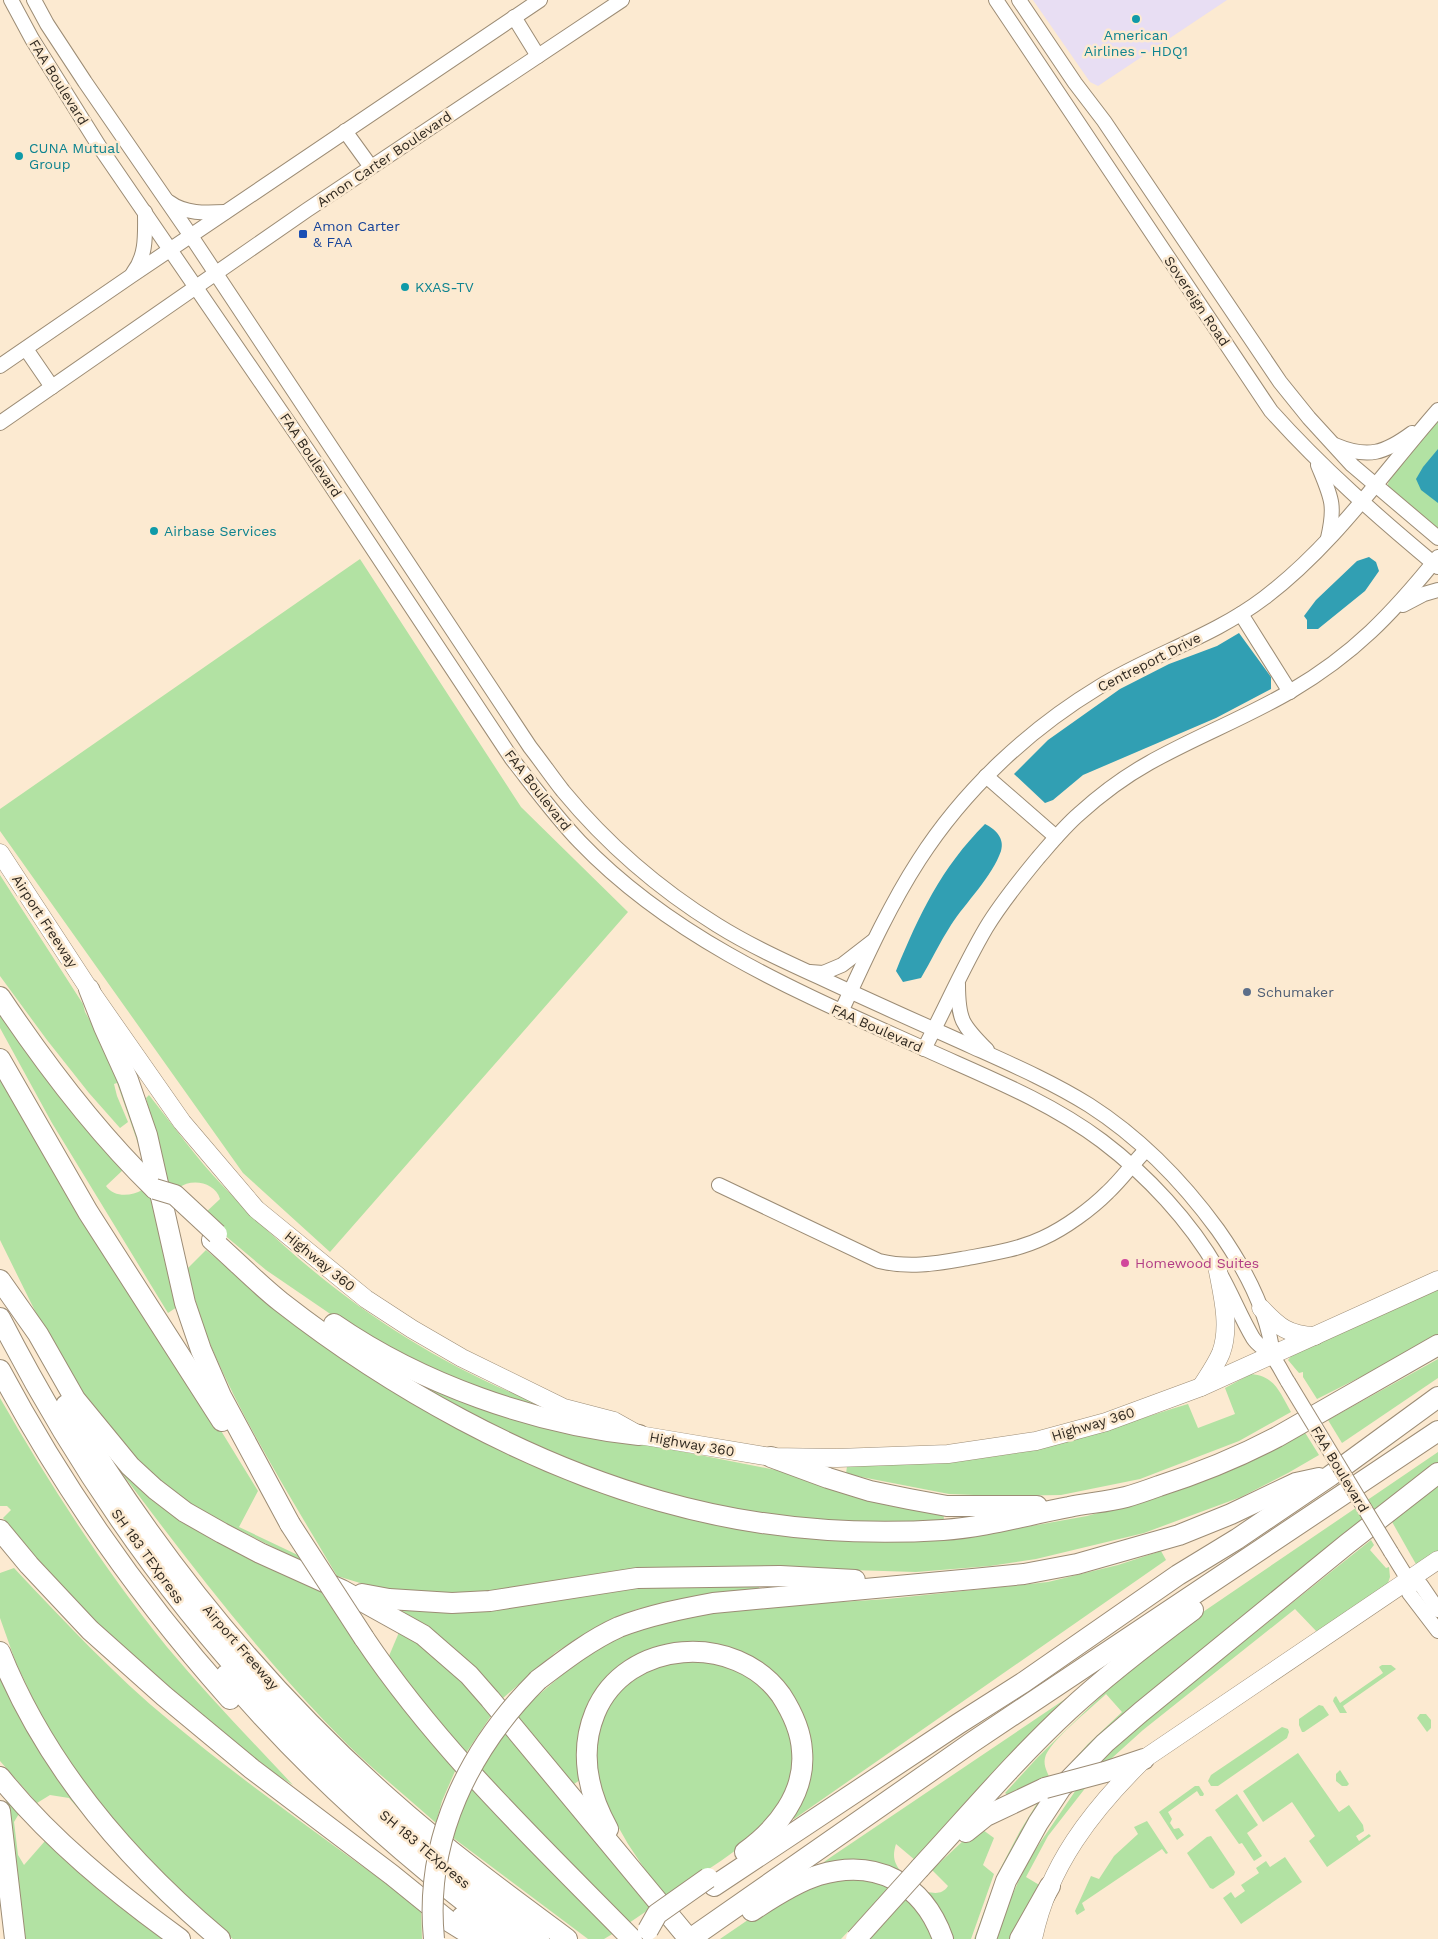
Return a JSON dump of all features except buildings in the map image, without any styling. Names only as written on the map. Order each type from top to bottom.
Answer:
[{"type":"highway","points":[[89,988],[128,1080],[147,1135],[184,1304],[221,1396],[275,1499],[364,1638],[415,1709],[457,1759],[639,1936],[711,1882],[764,1837],[786,1811],[798,1785],[803,1757],[802,1742],[788,1705],[760,1672],[735,1658],[707,1652],[671,1654],[637,1666],[610,1689],[595,1712],[587,1748],[587,1771],[591,1792],[602,1817],[634,1871]]},
{"type":"highway","points":[[0,997],[24,1033],[71,1094],[128,1161],[155,1189],[270,1280],[344,1332],[461,1391],[540,1416],[639,1435]]},
{"type":"highway","points":[[0,1058],[88,1212],[209,1403],[275,1499]]},
{"type":"highway","points":[[214,1237],[279,1300],[329,1337],[437,1406],[561,1466],[662,1501],[715,1514],[769,1524],[876,1532],[943,1530],[986,1526],[1068,1507],[1126,1497],[1226,1461],[1277,1437],[1438,1345]]},
{"type":"highway","points":[[0,1281],[38,1334],[75,1400],[130,1466],[155,1489],[186,1512],[222,1533],[260,1553],[342,1590],[423,1636],[469,1675],[690,1939],[734,1915],[817,1876],[840,1870],[858,1870],[890,1876],[907,1887],[920,1898],[930,1911],[943,1939]]},
{"type":"highway","name":"Airport Freeway","points":[[0,1281],[38,1356],[94,1451],[178,1572],[240,1647],[318,1732],[389,1799],[463,1861],[566,1939]]},
{"type":"highway","name":"SH 183 TEXpress","points":[[0,1318],[36,1384],[93,1478],[138,1544],[214,1642],[311,1747],[360,1794],[447,1869],[539,1939]]},
{"type":"highway","name":"SH 183 TEXpress","points":[[0,1344],[46,1426],[116,1535],[172,1610],[229,1679],[297,1753],[377,1830],[513,1939]]},
{"type":"highway","points":[[0,1370],[37,1436],[100,1534],[169,1628],[214,1682],[284,1758],[338,1811],[411,1875],[490,1939]]},
{"type":"highway","points":[[711,1882],[1024,1682],[1178,1575],[1237,1539],[1330,1476],[1438,1397]]},
{"type":"highway","points":[[709,1939],[734,1915],[971,1743],[1438,1431]]},
{"type":"highway","points":[[771,1457],[870,1491],[947,1506],[1068,1507]]},
{"type":"highway","points":[[986,1939],[1006,1881],[1038,1823],[1061,1788],[1105,1743],[1141,1712],[1438,1473]]},
{"type":"highway","points":[[434,1939],[432,1924],[439,1856],[448,1821],[460,1787],[475,1758],[494,1729],[518,1700],[538,1680],[571,1654],[618,1628],[669,1611],[713,1603],[1024,1574],[1077,1564],[1179,1535],[1222,1518],[1296,1482],[1330,1476]]},
{"type":"highway","points":[[0,1530],[7,1546],[29,1565],[90,1630],[164,1696],[252,1769],[385,1869],[450,1922],[477,1939]]},
{"type":"highway","points":[[856,1939],[1012,1767],[1068,1710],[1117,1667],[1222,1588],[1238,1565]]},
{"type":"highway","points":[[342,1590],[389,1599],[452,1603],[490,1601],[608,1581],[668,1576],[780,1576],[919,1584]]},
{"type":"highway","points":[[0,1652],[12,1683],[30,1720],[77,1790],[133,1857],[164,1889],[220,1939]]},
{"type":"highway","points":[[939,1848],[960,1839],[972,1826],[986,1816],[1045,1788],[1105,1772],[1144,1759]]},
{"type":"highway","points":[[0,1777],[44,1824],[114,1889],[180,1939]]},
{"type":"highway","points":[[0,1811],[15,1939]]},
{"type":"highway","points":[[1020,1939],[1050,1886]]},
{"type":"highway","points":[[0,1916],[8,1939]]},
{"type":"main road","name":"Airport Freeway","points":[[0,852],[89,988]]},
{"type":"main road","name":"Highway 360","points":[[89,988],[182,1122],[256,1208],[360,1293],[412,1329],[462,1358],[564,1408],[614,1420],[639,1435],[771,1457],[891,1458],[948,1454],[1036,1442],[1106,1422],[1202,1387],[1438,1280]]},
{"type":"main road","points":[[1202,1387],[1221,1352],[1225,1336],[1224,1303],[1216,1266]]},
{"type":"main road","points":[[1262,1308],[1278,1326],[1286,1331],[1302,1336],[1315,1336]]},
{"type":"main road","points":[[1033,1939],[1050,1886],[1083,1826],[1116,1787],[1144,1759],[1438,1560]]},
{"type":"street","name":"FAA Boulevard","points":[[10,0],[32,39],[99,146],[308,451],[512,759],[544,801],[580,843],[654,908],[692,934],[760,974],[1045,1105],[1074,1121],[1104,1142],[1130,1165],[1180,1216],[1216,1266],[1255,1341],[1273,1356],[1409,1581],[1409,1593],[1438,1630]]},
{"type":"street","name":"FAA Boulevard","points":[[34,0],[84,82],[191,236],[530,747],[563,790],[597,829],[632,862],[665,889],[717,925],[769,954],[1035,1075],[1091,1106],[1146,1150],[1185,1188],[1228,1244],[1247,1275],[1262,1308],[1271,1334],[1273,1356]]},
{"type":"street","points":[[0,366],[540,0]]},
{"type":"street","name":"Amon Carter Boulevard","points":[[0,423],[371,167],[622,0]]},
{"type":"street","name":"Sovereign Road","points":[[996,0],[1271,411],[1316,460],[1436,562]]},
{"type":"street","name":"Sovereign Road","points":[[1019,0],[1280,382],[1352,464],[1438,538]]},
{"type":"street","points":[[514,17],[538,56]]},
{"type":"street","points":[[345,131],[371,167]]},
{"type":"street","points":[[164,197],[177,208],[192,212],[226,212]]},
{"type":"street","points":[[131,276],[139,265],[143,252],[145,212]]},
{"type":"street","points":[[26,349],[52,387]]},
{"type":"street","points":[[1332,443],[1350,451],[1376,452],[1392,447],[1433,415]]},
{"type":"street","name":"Centreport Drive","points":[[841,1012],[876,938],[919,860],[939,831],[986,776],[1046,723],[1090,692],[1130,668],[1209,632],[1241,614],[1284,583],[1310,560],[1327,541],[1433,415]]},
{"type":"street","points":[[1316,460],[1333,507],[1327,541]]},
{"type":"street","points":[[375,551],[392,539]]},
{"type":"street","points":[[924,1049],[958,980],[987,927],[1010,891],[1077,815],[1104,793],[1148,763],[1243,717],[1320,674],[1355,648],[1394,610],[1436,562]]},
{"type":"street","points":[[1394,610],[1424,594],[1438,590]]},
{"type":"street","points":[[1241,614],[1290,692]]},
{"type":"street","points":[[986,776],[1056,837]]},
{"type":"street","points":[[619,878],[632,862]]},
{"type":"street","points":[[806,971],[822,973],[842,965],[876,938]]},
{"type":"street","points":[[958,980],[958,999],[964,1024],[993,1056]]},
{"type":"street","points":[[719,1185],[879,1261],[897,1266],[907,1266],[1002,1252],[1043,1238],[1069,1223],[1108,1192],[1130,1165],[1146,1150]]},
{"type":"street","name":"FAA Boulevard","points":[[1409,1581],[1421,1584],[1438,1610]]},
{"type":"shaded area","points":[[1033,0],[1227,0],[1098,86],[1090,82]]},
{"type":"green space","points":[[1438,421],[1438,531],[1387,487],[1391,475]]},
{"type":"green space","points":[[360,559],[521,807],[628,912],[330,1252],[243,1173],[0,831],[0,809]]},
{"type":"green space","points":[[0,875],[83,1004],[85,1012],[100,1038],[131,1113],[142,1155],[117,1083],[114,1084],[117,1096],[128,1122],[120,1128],[89,1093],[47,1040],[0,976]]},
{"type":"green space","points":[[0,1011],[124,1169],[106,1186],[109,1190],[123,1195],[133,1194],[142,1190],[154,1201],[177,1307],[168,1313],[52,1123],[0,1028]]},
{"type":"green space","points":[[0,1071],[258,1491],[239,1527],[302,1557],[305,1563],[201,1511],[176,1494],[138,1461],[104,1422],[78,1386],[37,1315],[0,1240]]},
{"type":"green space","points":[[149,1095],[194,1153],[223,1186],[293,1254],[331,1285],[411,1341],[453,1365],[542,1405],[542,1410],[503,1400],[364,1337],[266,1270],[203,1215],[220,1199],[213,1189],[202,1183],[190,1183],[179,1188],[175,1184],[173,1187],[167,1180],[146,1098]]},
{"type":"green space","points":[[206,1250],[287,1317],[337,1354],[693,1518],[987,1534],[1087,1516],[1152,1498],[1304,1431],[1319,1455],[1241,1497],[1144,1533],[1036,1559],[990,1566],[916,1572],[719,1566],[627,1571],[502,1590],[447,1595],[380,1589],[337,1576],[272,1466],[227,1382],[202,1322],[186,1270]]},
{"type":"green space","points":[[1438,1288],[1438,1338],[1317,1399],[1303,1377],[1303,1372],[1299,1373],[1288,1360],[1292,1355]]},
{"type":"green space","points":[[1438,1359],[1438,1378],[1342,1443],[1328,1420]]},
{"type":"green space","points":[[1251,1374],[1259,1375],[1271,1382],[1280,1392],[1291,1412],[1239,1441],[1140,1479],[1061,1495],[999,1496],[949,1494],[846,1474],[847,1466],[952,1460],[1004,1454],[1056,1444],[1188,1404],[1198,1428],[1235,1414],[1225,1388]]},
{"type":"green space","points":[[400,1375],[634,1442],[786,1472],[943,1510],[944,1520],[868,1523],[838,1522],[778,1516],[717,1506],[658,1492],[599,1473],[512,1435]]},
{"type":"green space","points":[[0,1398],[38,1463],[121,1587],[167,1647],[293,1785],[223,1736],[137,1661],[57,1582],[3,1518],[11,1510],[7,1506],[0,1506]]},
{"type":"green space","points":[[1438,1452],[1438,1468],[1057,1778],[1088,1744],[1122,1712],[1106,1694],[1062,1734],[1048,1751],[1045,1764],[1051,1780],[1008,1795],[1005,1793],[1038,1757],[1106,1691],[1200,1614]]},
{"type":"green space","points":[[123,1466],[171,1511],[211,1539],[277,1570],[317,1586],[358,1645],[456,1769],[442,1801],[436,1823],[348,1745],[286,1679],[228,1611],[172,1540],[118,1468]]},
{"type":"green space","points":[[1438,1482],[1438,1553],[1417,1566],[1391,1520]]},
{"type":"green space","points":[[1371,1540],[1374,1545],[1370,1550],[1386,1568],[1389,1567],[1390,1577],[1387,1586],[1318,1633],[1295,1609],[1143,1730],[1102,1767],[1094,1769],[1120,1743],[1168,1702]]},
{"type":"green space","points":[[1161,1551],[1166,1560],[794,1819],[791,1816],[801,1719],[715,1646],[610,1680],[583,1778],[574,1784],[515,1715],[589,1652],[642,1627],[700,1611],[887,1599],[1048,1582],[1118,1565]]},
{"type":"green space","points":[[14,1568],[109,1666],[170,1721],[263,1794],[421,1909],[422,1939],[233,1939],[214,1926],[132,1842],[70,1769],[51,1737],[16,1663],[0,1618],[0,1573]]},
{"type":"green space","points":[[757,1583],[760,1590],[749,1589],[637,1609],[595,1628],[556,1652],[503,1698],[484,1677],[401,1610],[461,1610],[641,1587]]},
{"type":"green space","points":[[405,1629],[495,1710],[466,1753],[427,1707],[389,1656],[400,1630]]},
{"type":"green space","points":[[685,1660],[715,1663],[730,1667],[744,1673],[769,1693],[785,1721],[793,1753],[793,1769],[790,1785],[783,1800],[756,1834],[726,1858],[664,1898],[628,1844],[599,1793],[596,1738],[605,1708],[621,1690],[650,1668]]},
{"type":"green space","points":[[1391,1665],[1396,1669],[1343,1706],[1347,1713],[1340,1713],[1333,1701],[1334,1698],[1336,1696],[1340,1703],[1383,1673],[1379,1667]]},
{"type":"green space","points":[[0,1672],[6,1687],[203,1935],[179,1917],[152,1892],[69,1798],[50,1795],[37,1803],[0,1761]]},
{"type":"green space","points":[[1098,1677],[915,1860],[896,1844],[895,1860],[902,1873],[823,1866],[824,1862],[831,1857]]},
{"type":"green space","points":[[1319,1705],[1323,1706],[1329,1715],[1302,1732],[1299,1719]]},
{"type":"green space","points":[[1420,1714],[1426,1714],[1431,1720],[1431,1728],[1427,1732],[1417,1718]]},
{"type":"green space","points":[[506,1725],[654,1906],[629,1923],[478,1767]]},
{"type":"green space","points":[[1282,1727],[1288,1729],[1287,1738],[1218,1786],[1211,1786],[1208,1781],[1211,1775]]},
{"type":"green space","points":[[1298,1753],[1339,1812],[1349,1805],[1363,1825],[1364,1831],[1356,1836],[1359,1841],[1369,1834],[1371,1836],[1327,1867],[1309,1841],[1315,1836],[1292,1802],[1263,1822],[1243,1791]]},
{"type":"green space","points":[[1340,1770],[1349,1784],[1347,1786],[1342,1786],[1336,1781],[1336,1774]]},
{"type":"green space","points":[[1090,1782],[1048,1836],[1026,1877],[1041,1886],[1015,1939],[997,1939],[1007,1906],[1029,1859],[1080,1784]]},
{"type":"green space","points":[[469,1786],[614,1933],[604,1939],[588,1939],[452,1837]]},
{"type":"green space","points":[[1195,1786],[1199,1786],[1204,1794],[1203,1796],[1200,1796],[1197,1791],[1168,1812],[1172,1819],[1170,1823],[1174,1829],[1179,1828],[1184,1835],[1177,1840],[1159,1812]]},
{"type":"green space","points":[[1050,1793],[982,1939],[974,1939],[998,1873],[1020,1831],[1041,1797]]},
{"type":"green space","points":[[1237,1794],[1258,1825],[1247,1833],[1262,1856],[1254,1861],[1242,1843],[1239,1844],[1215,1810]]},
{"type":"green space","points":[[6,1797],[20,1812],[14,1822],[18,1855],[24,1865],[45,1841],[102,1893],[164,1939],[24,1939]]},
{"type":"green space","points":[[1147,1821],[1168,1853],[1166,1854],[1162,1849],[1082,1903],[1085,1910],[1077,1915],[1075,1911],[1091,1876],[1099,1879],[1114,1856],[1138,1834],[1134,1827]]},
{"type":"green space","points":[[988,1825],[983,1830],[994,1838],[983,1865],[994,1874],[971,1939],[947,1939],[926,1892],[941,1892],[948,1886],[932,1870],[964,1840]]},
{"type":"green space","points":[[1211,1836],[1235,1872],[1234,1875],[1213,1889],[1210,1888],[1187,1853]]},
{"type":"green space","points":[[1285,1857],[1302,1882],[1241,1924],[1223,1898],[1231,1892],[1235,1898],[1245,1891],[1241,1885],[1259,1873],[1256,1868],[1266,1861],[1270,1867]]},
{"type":"green space","points":[[855,1877],[891,1886],[841,1939],[720,1939],[761,1911],[819,1883]]},
{"type":"green space","points":[[908,1896],[935,1939],[868,1939]]},
{"type":"water","points":[[1438,449],[1438,503],[1421,490],[1416,479]]},
{"type":"water","points":[[1369,557],[1376,562],[1379,571],[1365,591],[1318,629],[1307,629],[1307,620],[1304,616],[1316,600],[1357,561]]},
{"type":"water","points":[[1239,633],[1271,677],[1271,689],[1216,718],[1083,775],[1053,800],[1045,803],[1014,774],[1048,740],[1120,689],[1169,664],[1217,646]]},
{"type":"water","points":[[985,824],[996,831],[1002,842],[997,861],[951,925],[921,978],[903,982],[896,971],[923,911],[956,858]]},
{"type":"place","name":"American Airlines - HDQ1","points":[[1136,19]]},
{"type":"place","name":"CUNA Mutual Group","points":[[19,156]]},
{"type":"place","name":"Amon Carter & FAA","points":[[303,234]]},
{"type":"place","name":"KXAS-TV","points":[[405,287]]},
{"type":"place","name":"Airbase Services","points":[[154,531]]},
{"type":"place","name":"Schumaker","points":[[1247,992]]},
{"type":"place","name":"Homewood Suites","points":[[1125,1263]]}]
